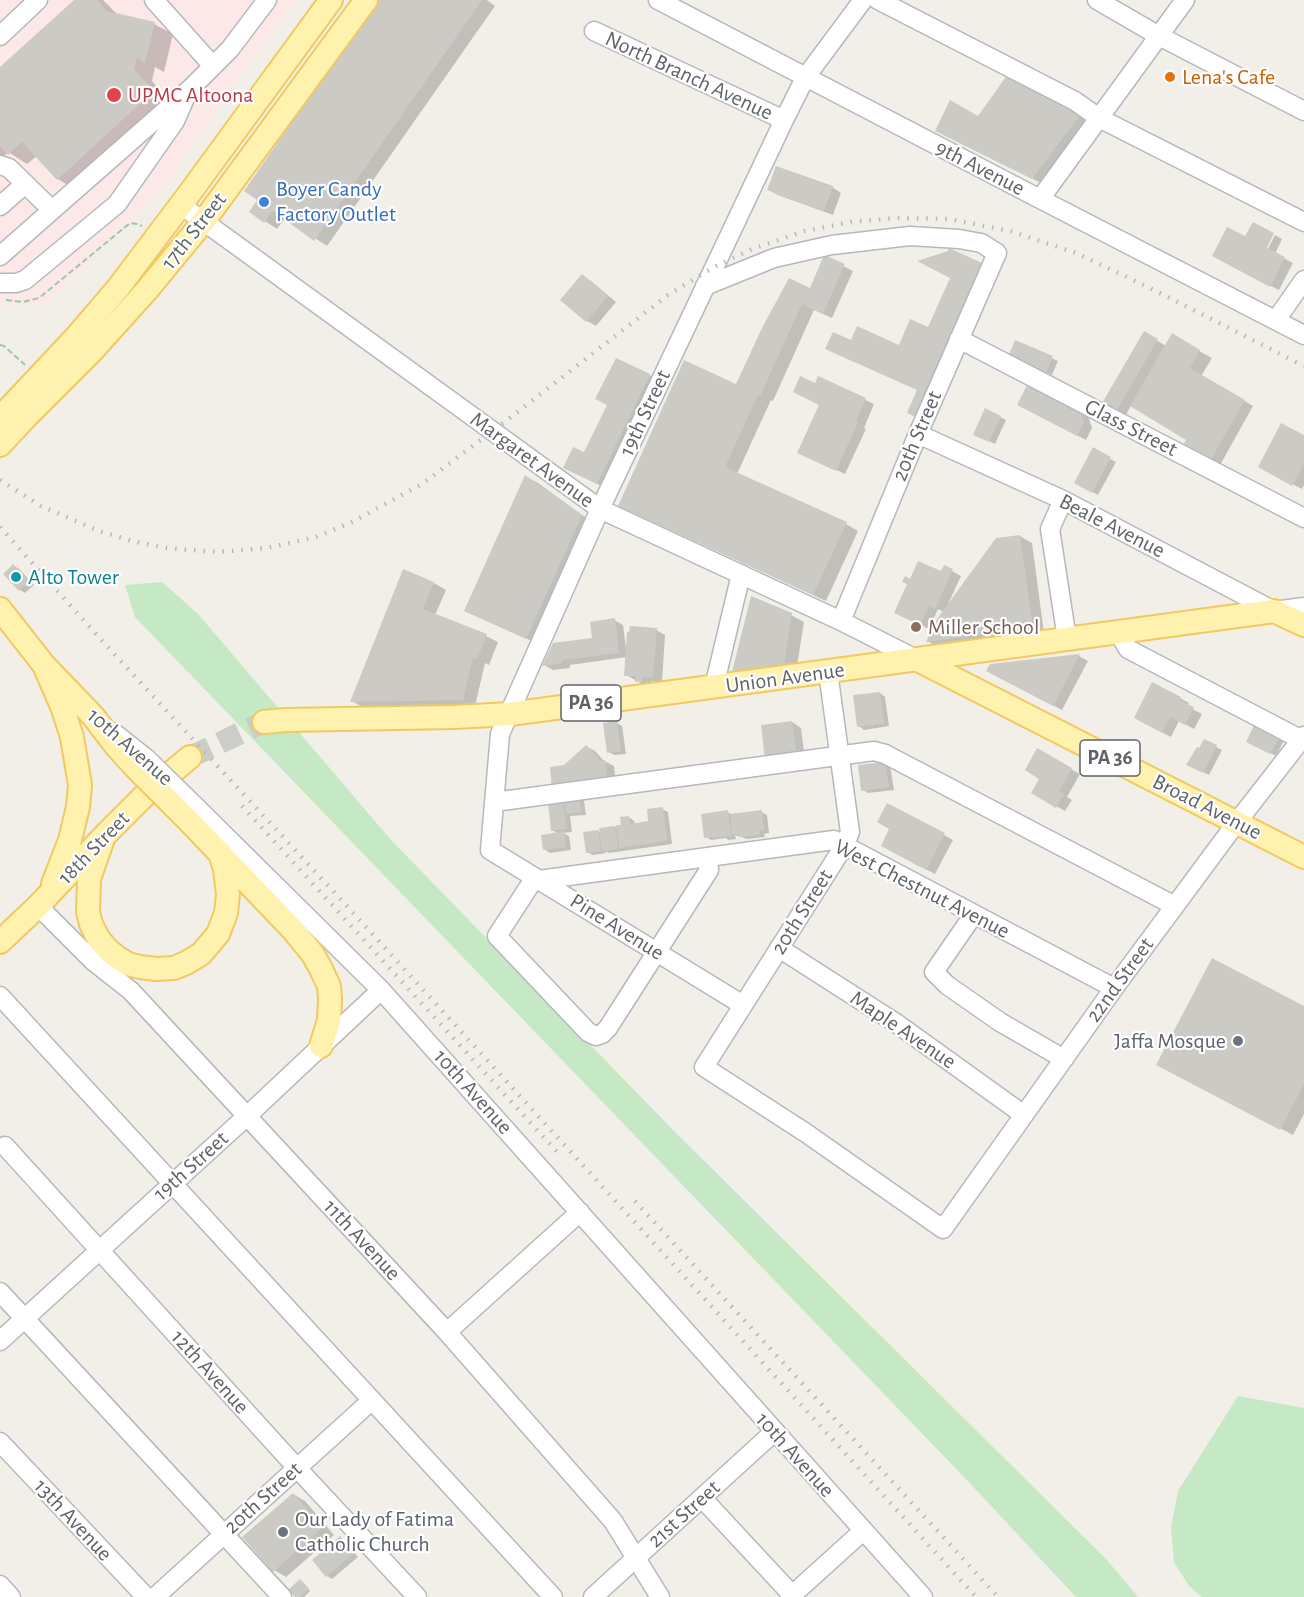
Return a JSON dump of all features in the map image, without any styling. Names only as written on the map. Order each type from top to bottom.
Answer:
[{"type":"main road","name":"17th Street","points":[[0,445],[12,414],[38,377],[118,288],[331,0]]},
{"type":"main road","name":"17th Street","points":[[12,414],[92,351],[147,290],[203,222],[366,0]]},
{"type":"main road","name":"10th Avenue","points":[[0,609],[44,664],[93,716],[116,746],[141,763],[190,811],[220,853],[312,953],[328,986],[330,999],[329,1020],[321,1046]]},
{"type":"main road","name":"Beale Avenue","points":[[1274,611],[1304,625]]},
{"type":"main road","name":"Union Avenue","points":[[264,722],[510,714],[1274,611]]},
{"type":"main road","name":"Broad Avenue","points":[[916,659],[1304,857]]},
{"type":"main road","points":[[44,664],[72,737],[80,784],[78,807],[70,840],[44,900]]},
{"type":"main road","name":"18th Street","points":[[0,942],[44,900],[146,794],[190,757]]},
{"type":"main road","points":[[104,836],[89,879],[88,912],[91,924],[107,949],[128,964],[140,967],[174,968],[186,963],[201,954],[218,934],[226,914],[228,894],[220,853]]},
{"type":"street","points":[[0,36],[38,0]]},
{"type":"street","points":[[154,0],[213,66]]},
{"type":"street","points":[[0,256],[231,49],[267,0]]},
{"type":"street","name":"9th Avenue","points":[[657,0],[1304,335]]},
{"type":"street","name":"19th Street","points":[[490,850],[500,734],[600,509],[784,120],[805,78],[864,0]]},
{"type":"street","points":[[878,0],[1075,101],[1099,118],[1304,222]]},
{"type":"street","points":[[1097,0],[1159,36],[1304,111]]},
{"type":"street","points":[[1040,200],[1185,0]]},
{"type":"street","name":"North Branch Avenue","points":[[594,31],[784,120]]},
{"type":"street","points":[[0,283],[16,283],[25,280],[117,204],[175,121],[189,89]]},
{"type":"street","points":[[0,165],[9,168],[52,210]]},
{"type":"street","points":[[0,206],[25,184]]},
{"type":"street","name":"Margaret Avenue","points":[[181,205],[600,509],[841,621],[916,659]]},
{"type":"street","name":"20th Street","points":[[705,286],[774,258],[832,245],[899,237],[959,239],[981,243],[997,253],[918,434],[841,621]]},
{"type":"street","points":[[1276,320],[1304,280]]},
{"type":"street","name":"Glass Street","points":[[959,339],[1304,518]]},
{"type":"street","name":"Beale Avenue","points":[[918,434],[1064,500],[1274,611]]},
{"type":"street","points":[[1064,500],[1050,529],[1067,639]]},
{"type":"street","points":[[714,687],[741,574]]},
{"type":"street","name":"Union Avenue","points":[[1274,611],[1304,607]]},
{"type":"street","points":[[1118,632],[1128,649],[1303,739]]},
{"type":"street","name":"20th Street","points":[[828,672],[850,832],[844,846],[704,1067],[806,1133],[943,1229]]},
{"type":"street","name":"22nd Street","points":[[943,1229],[1114,988],[1237,822],[1303,739]]},
{"type":"street","points":[[494,802],[874,751],[885,754],[1175,906]]},
{"type":"street","name":"10th Avenue","points":[[190,811],[381,990],[923,1597]]},
{"type":"street","name":"West Chestnut Avenue","points":[[539,880],[834,840],[1114,988]]},
{"type":"street","name":"Pine Avenue","points":[[490,850],[743,1005]]},
{"type":"street","points":[[539,880],[532,882],[496,936],[588,1032],[596,1036],[608,1028],[709,870],[708,857]]},
{"type":"street","name":"11th Avenue","points":[[44,900],[93,961],[131,991],[447,1332],[587,1490],[613,1521],[660,1597]]},
{"type":"street","points":[[974,914],[934,972],[947,985],[1000,1022],[1064,1059]]},
{"type":"street","name":"Maple Avenue","points":[[779,948],[896,1023],[1024,1115]]},
{"type":"street","name":"19th Street","points":[[0,1341],[247,1116],[381,990]]},
{"type":"street","points":[[0,996],[553,1597]]},
{"type":"street","name":"12th Avenue","points":[[5,1146],[417,1597]]},
{"type":"street","points":[[447,1332],[580,1212]]},
{"type":"street","points":[[0,1292],[282,1597]]},
{"type":"street","name":"20th Street","points":[[155,1597],[372,1400]]},
{"type":"street","name":"21st Street","points":[[593,1597],[774,1431]]},
{"type":"street","name":"13th Avenue","points":[[0,1442],[146,1597]]},
{"type":"street","points":[[702,1498],[792,1596],[863,1531]]},
{"type":"street","points":[[0,1586],[11,1597]]},
{"type":"path","points":[[0,299],[23,302],[39,298],[130,223],[138,224],[146,229]]},
{"type":"path","points":[[0,345],[4,346],[38,377]]},
{"type":"shaded area","name":"UPMC Altoona","points":[[0,0],[294,0],[161,190],[48,302],[0,306]]},
{"type":"green space","points":[[162,582],[198,614],[391,840],[673,1130],[1106,1559],[1138,1597],[1076,1597],[965,1478],[135,617],[125,585]]},
{"type":"green space","points":[[1238,1396],[1304,1408],[1304,1597],[1202,1597],[1189,1586],[1174,1562],[1171,1528],[1178,1491]]},
{"type":"building","points":[[74,0],[97,0],[107,11],[155,22],[145,63],[137,57],[134,69],[154,91],[57,180],[22,142],[8,155],[0,146],[0,67]]},
{"type":"building","points":[[377,0],[482,0],[314,241],[273,211],[264,223],[249,212],[257,200],[244,191]]},
{"type":"building","points":[[1010,71],[1083,111],[1032,179],[935,131],[950,100],[978,116]]},
{"type":"building","points":[[776,166],[833,186],[824,211],[767,190]]},
{"type":"building","points":[[1253,222],[1274,233],[1267,248],[1285,257],[1270,287],[1212,256],[1227,227],[1245,236]]},
{"type":"building","points":[[949,248],[982,263],[924,393],[926,394],[916,417],[907,413],[917,390],[825,349],[833,332],[851,340],[857,326],[899,345],[910,319],[928,327],[950,278],[917,261],[948,251]]},
{"type":"building","points":[[824,255],[845,264],[823,314],[802,304],[725,467],[847,522],[813,595],[618,506],[684,360],[736,384],[789,278],[810,288]]},
{"type":"building","points":[[582,274],[608,296],[586,322],[560,300]]},
{"type":"building","points":[[1144,331],[1158,339],[1115,413],[1101,405]]},
{"type":"building","points":[[1172,333],[1200,350],[1190,368],[1245,400],[1209,463],[1182,447],[1186,440],[1130,406]]},
{"type":"building","points":[[1015,340],[1053,356],[1046,373],[1008,357]]},
{"type":"building","points":[[616,358],[650,374],[597,484],[563,468],[573,447],[584,452],[607,405],[595,399]]},
{"type":"building","points":[[800,376],[815,383],[818,376],[866,398],[836,471],[797,453],[819,405],[793,392]]},
{"type":"building","points":[[1029,381],[1078,407],[1084,422],[1077,436],[1017,405]]},
{"type":"building","points":[[985,408],[1001,416],[989,442],[973,435]]},
{"type":"building","points":[[1281,423],[1304,435],[1304,464],[1292,486],[1258,467]]},
{"type":"building","points":[[1093,447],[1111,457],[1092,493],[1074,483]]},
{"type":"building","points":[[525,475],[582,515],[526,639],[464,611]]},
{"type":"building","points":[[1020,535],[1033,627],[926,642],[937,619],[996,538]]},
{"type":"building","points":[[918,561],[941,571],[944,565],[953,569],[935,609],[929,606],[920,625],[894,613],[907,584],[902,582],[905,576],[910,579]]},
{"type":"building","name":"Alto Tower","points":[[13,564],[29,581],[19,591],[3,574]]},
{"type":"building","points":[[403,569],[434,582],[423,609],[487,634],[477,659],[473,658],[463,700],[350,702]]},
{"type":"building","points":[[751,596],[792,613],[784,665],[732,672]]},
{"type":"building","points":[[615,618],[619,653],[562,660],[562,663],[542,666],[553,643],[592,638],[590,622]]},
{"type":"building","points":[[630,626],[657,628],[653,678],[642,677],[642,682],[635,682],[636,676],[624,676],[627,632]]},
{"type":"building","points":[[1080,654],[1053,706],[986,671],[990,664]]},
{"type":"building","points":[[1152,682],[1181,697],[1179,700],[1194,707],[1185,725],[1170,717],[1162,733],[1134,718]]},
{"type":"building","points":[[880,692],[884,724],[857,727],[853,695]]},
{"type":"building","points":[[617,721],[621,751],[607,753],[603,723]]},
{"type":"building","points":[[792,721],[797,756],[765,760],[761,725]]},
{"type":"building","points":[[1255,723],[1280,736],[1270,754],[1246,742]]},
{"type":"building","points":[[1204,739],[1217,745],[1203,773],[1186,765]]},
{"type":"building","points":[[586,745],[599,759],[598,761],[605,760],[608,782],[552,789],[550,767],[564,765]]},
{"type":"building","points":[[1037,748],[1072,768],[1059,791],[1064,794],[1056,808],[1031,793],[1039,779],[1025,770]]},
{"type":"building","points":[[885,762],[889,787],[861,791],[858,765]]},
{"type":"building","points":[[579,797],[581,812],[566,814],[564,798]]},
{"type":"building","points":[[563,801],[567,829],[551,831],[548,803]]},
{"type":"building","points":[[887,803],[945,833],[926,870],[881,846],[889,829],[877,822]]},
{"type":"building","points":[[663,807],[667,841],[619,848],[616,825],[621,825],[620,817],[629,816],[630,824],[648,821],[647,809]]},
{"type":"building","points":[[728,810],[731,836],[704,838],[701,814]]},
{"type":"building","points":[[762,810],[764,831],[759,831],[760,835],[740,837],[739,834],[732,835],[730,814]]},
{"type":"building","points":[[615,826],[618,849],[602,851],[599,828]]},
{"type":"building","points":[[598,830],[601,851],[586,853],[583,832]]},
{"type":"building","points":[[564,831],[566,847],[543,850],[541,835]]},
{"type":"building","points":[[1212,958],[1304,1006],[1304,1084],[1280,1130],[1156,1065]]},
{"type":"building","name":"Our Lady of Fatima Catholic Church","points":[[293,1493],[323,1527],[273,1572],[242,1537]]},
{"type":"building","points":[[340,1536],[354,1553],[326,1577],[312,1560]]},
{"type":"building","points":[[300,1579],[309,1589],[300,1597],[295,1597],[288,1590]]},
{"type":"tunnel","points":[[190,757],[264,722]]},
{"type":"railway","points":[[0,480],[41,506],[99,531],[167,548],[217,552],[267,548],[316,537],[352,522],[422,484],[668,295],[714,267],[752,249],[805,231],[851,222],[897,218],[949,219],[1010,231],[1076,253],[1304,366]]},
{"type":"railway","points":[[0,527],[976,1597]]},
{"type":"railway","points":[[242,806],[557,1152]]},
{"type":"railway","points":[[635,1201],[998,1597]]},
{"type":"place","name":"Lena's Cafe","points":[[1170,77]]},
{"type":"place","name":"UPMC Altoona","points":[[114,95]]},
{"type":"place","name":"Boyer Candy Factory Outlet","points":[[264,202]]},
{"type":"place","name":"Alto Tower","points":[[16,577]]},
{"type":"place","name":"Miller School","points":[[916,627]]},
{"type":"place","name":"Jaffa Mosque","points":[[1238,1041]]},
{"type":"place","name":"Our Lady of Fatima Catholic Church","points":[[283,1532]]}]
